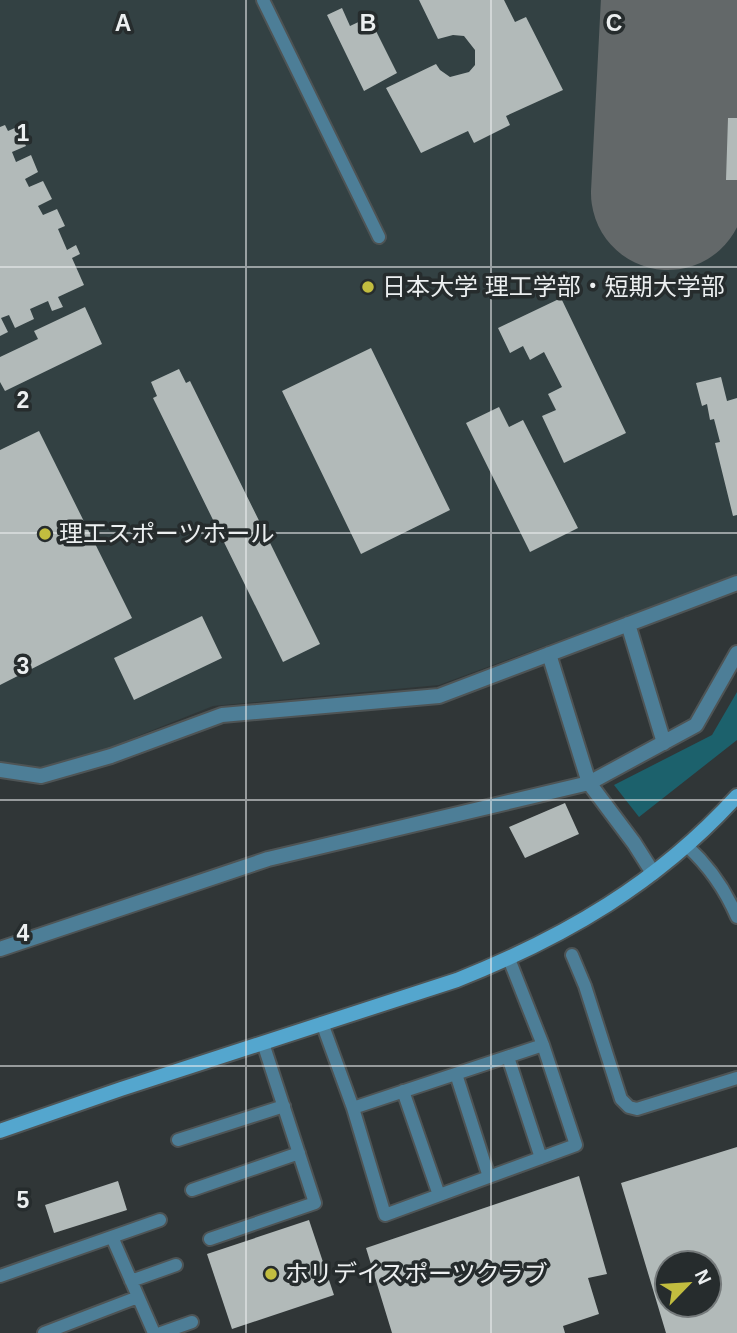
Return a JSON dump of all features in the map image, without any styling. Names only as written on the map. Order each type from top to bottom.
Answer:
[{"type":"street","points":[[0,770],[41,776],[111,755],[222,715],[439,696],[737,583]]},
{"type":"street","points":[[628,624],[664,743]]},
{"type":"street","points":[[0,949],[268,859],[589,783],[696,725],[737,653]]},
{"type":"street","points":[[549,654],[589,783],[653,873]]},
{"type":"street","points":[[0,1131],[457,979],[509,959],[577,925],[618,900],[734,806]]},
{"type":"lane","points":[[262,0],[379,237]]},
{"type":"lane","points":[[687,846],[706,863],[727,894],[737,917]]},
{"type":"lane","points":[[572,955],[586,986],[621,1099],[629,1107],[637,1109],[737,1077]]},
{"type":"lane","points":[[322,1023],[353,1108],[385,1215],[576,1145],[544,1045],[509,959]]},
{"type":"lane","points":[[210,1239],[314,1203],[262,1043]]},
{"type":"lane","points":[[353,1108],[544,1045]]},
{"type":"lane","points":[[508,1057],[541,1158]]},
{"type":"lane","points":[[456,1074],[489,1177]]},
{"type":"lane","points":[[403,1091],[439,1195]]},
{"type":"lane","points":[[178,1140],[284,1106]]},
{"type":"lane","points":[[192,1190],[299,1153]]},
{"type":"lane","points":[[0,1276],[160,1220]]},
{"type":"lane","points":[[112,1237],[154,1333]]},
{"type":"lane","points":[[131,1281],[176,1265]]},
{"type":"lane","points":[[44,1333],[138,1297]]},
{"type":"lane","points":[[161,1333],[192,1322]]},
{"type":"shaded area","name":"日本大学 理工学部・短期大学部","points":[[0,0],[737,0],[737,575],[439,685],[213,706],[108,748],[40,768],[0,763]]},
{"type":"shaded area","points":[[737,692],[737,740],[639,817],[614,785],[712,735]]},
{"type":"building","points":[[419,0],[504,0],[515,22],[526,17],[563,90],[506,116],[510,125],[474,143],[468,131],[421,153],[386,88],[436,64],[450,77],[469,72],[475,65],[475,50],[464,36],[453,35],[438,39]]},
{"type":"building","points":[[342,8],[350,26],[369,17],[397,73],[364,91],[327,15]]},
{"type":"building","points":[[728,118],[737,118],[737,180],[726,180]]},
{"type":"building","points":[[5,125],[8,131],[17,127],[26,146],[12,152],[16,162],[31,155],[38,172],[25,179],[29,187],[43,181],[52,199],[38,206],[43,215],[57,209],[65,226],[58,229],[67,250],[76,245],[80,254],[72,258],[84,285],[58,297],[63,307],[52,311],[48,301],[30,309],[34,319],[15,328],[9,315],[1,318],[8,332],[0,336],[0,127]]},
{"type":"building","points":[[561,298],[626,433],[564,463],[542,416],[556,410],[548,394],[562,387],[544,352],[530,360],[523,346],[510,353],[498,328]]},
{"type":"building","points":[[85,307],[102,344],[5,391],[0,382],[0,357],[38,339],[34,331]]},
{"type":"building","points":[[371,348],[450,510],[361,554],[282,391]]},
{"type":"building","points":[[179,369],[186,383],[190,381],[320,644],[283,662],[153,398],[157,396],[151,382]]},
{"type":"building","points":[[721,377],[727,401],[737,398],[737,515],[733,516],[715,443],[720,442],[714,419],[710,420],[707,404],[702,406],[696,383]]},
{"type":"building","points":[[499,407],[509,427],[523,420],[578,528],[530,552],[466,423]]},
{"type":"building","name":"理工スポーツホール","points":[[39,431],[132,618],[0,685],[0,450]]},
{"type":"building","points":[[202,616],[222,658],[134,700],[114,658]]},
{"type":"building","points":[[565,803],[579,834],[525,858],[509,827]]},
{"type":"building","points":[[737,1147],[737,1333],[666,1333],[662,1319],[723,1319],[723,1249],[653,1249],[653,1290],[621,1183]]},
{"type":"building","points":[[579,1176],[607,1274],[588,1278],[599,1314],[563,1326],[565,1333],[392,1333],[366,1248]]},
{"type":"building","points":[[118,1181],[127,1210],[54,1233],[45,1205]]},
{"type":"building","name":"ホリデイスポーツクラブ","points":[[309,1220],[334,1295],[232,1329],[207,1254]]},
{"type":"runway","points":[[668,193],[678,0]]},
{"type":"place","name":"日本大学 理工学部・短期大学部","points":[[368,287]]},
{"type":"place","name":"理工スポーツホール","points":[[45,534]]},
{"type":"place","name":"ホリデイスポーツクラブ","points":[[271,1274]]}]
